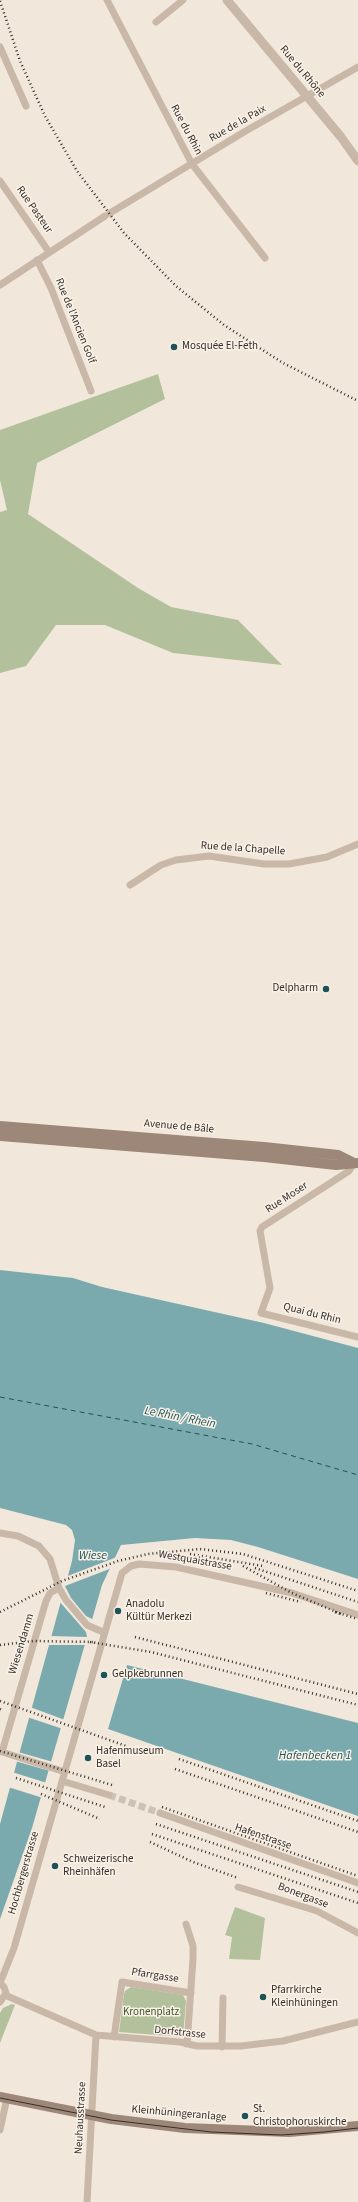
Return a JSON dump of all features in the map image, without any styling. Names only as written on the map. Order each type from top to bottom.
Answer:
[{"type":"main road","name":"Avenue de Bâle","points":[[0,1126],[264,1147],[338,1155],[356,1163]]},
{"type":"main road","name":"Avenue de Bâle","points":[[0,1136],[264,1157],[336,1165],[356,1163]]},
{"type":"main road","name":"Kleinhüningeranlage","points":[[3,2097],[92,2116],[167,2126],[250,2132],[302,2132],[358,2126]]},
{"type":"street","name":"Rue du Rhin","points":[[107,0],[192,164],[265,258]]},
{"type":"street","points":[[156,22],[183,0]]},
{"type":"street","name":"Rue du Rhône","points":[[227,0],[341,137],[358,161]]},
{"type":"street","points":[[0,47],[26,106]]},
{"type":"street","name":"Rue de la Paix","points":[[0,285],[107,215],[358,67]]},
{"type":"street","name":"Rue Pasteur","points":[[0,181],[49,252]]},
{"type":"street","name":"Rue de l'Ancien Golf","points":[[37,260],[51,288],[91,391]]},
{"type":"street","name":"Rue de la Chapelle","points":[[130,885],[161,865],[176,860],[209,856],[264,864],[289,864],[328,857],[358,844]]},
{"type":"street","name":"Rue Moser","points":[[261,1313],[270,1288],[260,1231],[262,1227],[349,1171],[356,1163]]},
{"type":"street","name":"Quai du Rhin","points":[[261,1313],[358,1337]]},
{"type":"street","points":[[0,1533],[18,1536],[39,1546],[50,1559],[60,1590],[88,1625],[95,1630],[103,1632]]},
{"type":"street","name":"Westquaistrasse","points":[[62,1781],[103,1632],[122,1573],[131,1566],[139,1564],[192,1570],[292,1593],[358,1615]]},
{"type":"street","name":"Wiesendamm","points":[[60,1590],[50,1593],[33,1640],[2,1752],[65,1772]]},
{"type":"street","points":[[62,1781],[108,1795]]},
{"type":"street","name":"Hochbergerstrasse","points":[[0,1983],[14,1948],[62,1781]]},
{"type":"street","name":"Hafenstrasse","points":[[160,1813],[358,1883]]},
{"type":"street","name":"Bonergasse","points":[[238,1887],[317,1911],[358,1933]]},
{"type":"street","points":[[186,1924],[193,1952],[187,2044]]},
{"type":"street","name":"Pfarrgasse","points":[[114,2037],[122,1982],[191,1993]]},
{"type":"street","points":[[0,1983],[5,1990],[5,1995],[0,2002]]},
{"type":"street","name":"Dorfstrasse","points":[[5,1995],[96,2035],[197,2046],[222,2047],[283,2041],[358,2022]]},
{"type":"street","points":[[222,2047],[223,1998]]},
{"type":"street","name":"Neuhausstrasse","points":[[87,2202],[96,2035]]},
{"type":"street","points":[[0,2130],[3,2097]]},
{"type":"green space","points":[[158,374],[165,399],[37,463],[28,514],[138,588],[171,607],[238,620],[282,665],[173,653],[105,625],[56,625],[26,666],[0,673],[0,512],[7,510],[0,480],[0,430]]},
{"type":"green space","points":[[235,1907],[265,1918],[260,1960],[229,1959],[232,1937],[225,1935]]},
{"type":"green space","name":"Kronenplatz","points":[[131,1987],[183,1995],[186,2001],[183,2037],[119,2032],[124,1994],[125,1991]]},
{"type":"green space","points":[[12,2004],[15,2005],[0,2043],[0,2013],[3,2008]]},
{"type":"water","points":[[0,1270],[73,1278],[102,1287],[264,1323],[358,1348],[358,1579],[258,1547],[231,1540],[195,1538],[121,1545],[102,1585],[32,1828],[0,1919],[0,1824],[72,1561],[75,1540],[72,1530],[66,1525],[0,1508]]},
{"type":"water","name":"Hafenbecken 1","points":[[127,1665],[358,1723],[358,1816],[108,1729]]},
{"type":"pier","points":[[117,1557],[112,1568],[65,1586],[65,1577]]},
{"type":"pier","points":[[65,1586],[71,1598],[86,1616],[94,1620],[87,1645],[47,1645],[50,1636],[87,1637],[86,1632],[59,1601]]},
{"type":"pier","points":[[30,1707],[65,1720],[63,1729],[27,1717]]},
{"type":"pier","points":[[18,1752],[53,1762],[50,1771],[15,1761]]},
{"type":"pier","points":[[12,1772],[47,1783],[43,1798],[8,1787]]},
{"type":"ferry route","points":[[0,1397],[252,1444],[358,1475]]},
{"type":"tunnel","points":[[109,1795],[160,1813]]},
{"type":"tram line","points":[[0,2098],[111,2120],[211,2132],[281,2135],[358,2128]]},
{"type":"railway","points":[[0,1],[20,61],[45,116],[77,171],[124,233],[176,286],[224,325],[283,363],[358,401]]},
{"type":"railway","points":[[0,1612],[62,1581],[118,1561],[148,1554],[200,1549],[243,1554],[358,1591]]},
{"type":"railway","points":[[190,1554],[263,1566]]},
{"type":"railway","points":[[243,1566],[292,1593],[341,1614]]},
{"type":"railway","points":[[255,1568],[358,1602]]},
{"type":"railway","points":[[266,1593],[301,1602]]},
{"type":"railway","points":[[335,1612],[358,1619]]},
{"type":"railway","points":[[135,1637],[358,1694]]},
{"type":"railway","points":[[0,1645],[33,1641],[96,1642]]},
{"type":"railway","points":[[90,1642],[151,1652],[358,1705]]},
{"type":"railway","points":[[0,1701],[126,1746]]},
{"type":"railway","points":[[0,1751],[112,1785]]},
{"type":"railway","points":[[179,1759],[358,1821]]},
{"type":"railway","points":[[175,1769],[358,1832]]},
{"type":"railway","points":[[16,1778],[105,1807]]},
{"type":"railway","points":[[41,1794],[100,1819]]},
{"type":"railway","points":[[162,1807],[358,1876]]},
{"type":"railway","points":[[156,1824],[358,1892]]},
{"type":"railway","points":[[152,1834],[358,1903]]},
{"type":"railway","points":[[150,1842],[193,1862],[238,1878]]},
{"type":"place","name":"Mosquée El-Feth","points":[[174,347]]},
{"type":"place","name":"Delpharm","points":[[326,989]]},
{"type":"place","name":"Anadolu Kültür Merkezi","points":[[118,1611]]},
{"type":"place","name":"Gelpkebrunnen","points":[[104,1675]]},
{"type":"place","name":"Hafenmuseum Basel","points":[[88,1758]]},
{"type":"place","name":"Schweizerische Rheinhäfen","points":[[55,1866]]},
{"type":"place","name":"Pfarrkirche Kleinhüningen","points":[[263,1997]]},
{"type":"place","name":"St. Christophoruskirche","points":[[245,2116]]},
{"type":"water label","name":"Le Rhin / Rhein","points":[[180,1418]]},
{"type":"water label","name":"Wiese","points":[[93,1556]]}]
